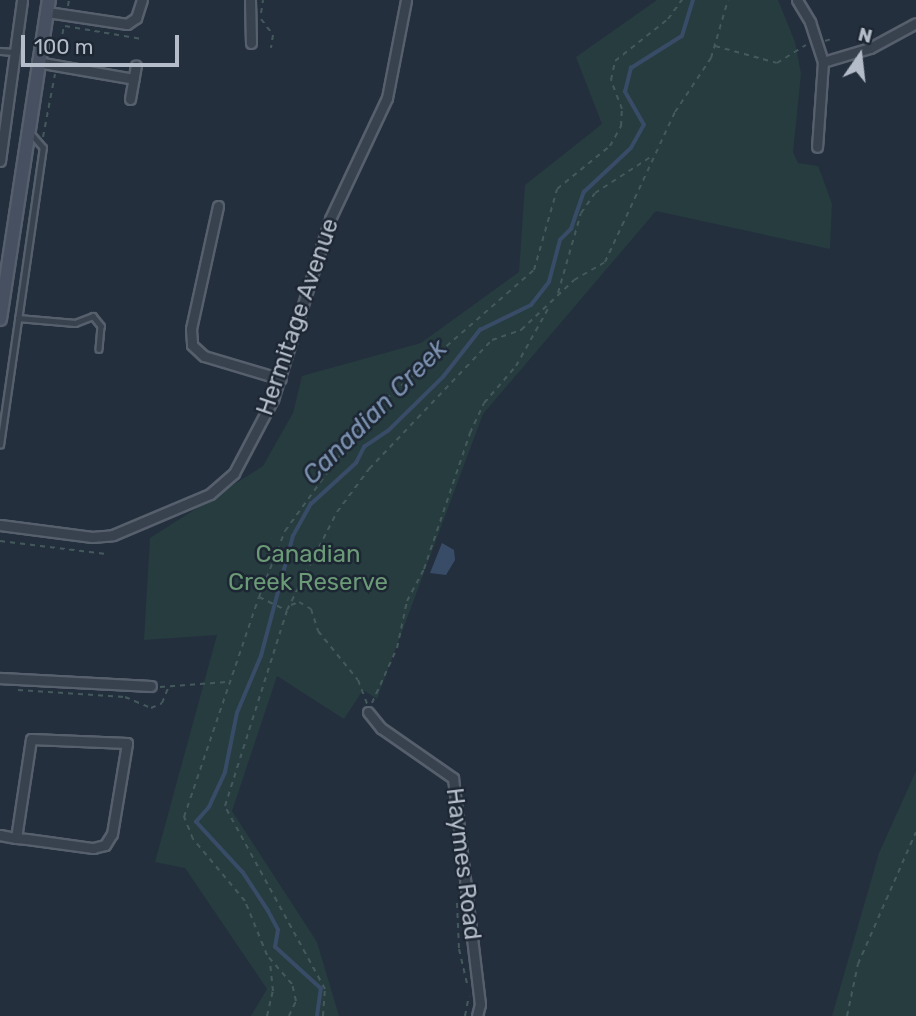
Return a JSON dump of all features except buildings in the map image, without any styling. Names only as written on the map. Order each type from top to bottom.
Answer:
[{"type":"main road","points":[[0,319],[26,131],[48,6]]},
{"type":"street","points":[[0,161],[22,0]]},
{"type":"street","points":[[48,6],[66,16],[127,24],[136,18],[142,0]]},
{"type":"street","points":[[250,0],[251,43]]},
{"type":"street","name":"Hermitage Avenue","points":[[0,526],[109,536],[210,494],[231,477],[250,449],[281,379],[330,219],[389,92],[406,0]]},
{"type":"street","points":[[797,0],[817,42],[823,62],[817,146]]},
{"type":"street","points":[[823,62],[870,48],[916,23]]},
{"type":"street","points":[[37,62],[134,79]]},
{"type":"street","points":[[130,99],[136,66]]},
{"type":"street","points":[[218,206],[190,332],[192,345],[204,356],[281,379]]},
{"type":"street","points":[[0,678],[151,686]]},
{"type":"street","name":"Haymes Road","points":[[368,712],[381,728],[453,778],[480,1004],[477,1016]]},
{"type":"street","points":[[0,835],[16,838],[95,848],[106,844],[128,753],[127,744],[121,740],[31,739],[16,838]]},
{"type":"lane","points":[[0,51],[15,52]]},
{"type":"lane","points":[[0,445],[43,148],[26,131]]},
{"type":"lane","points":[[18,317],[75,323],[93,316],[101,326],[99,349]]},
{"type":"path","points":[[43,138],[69,0]]},
{"type":"path","points":[[263,0],[260,17],[273,35],[271,48]]},
{"type":"path","points":[[289,1016],[295,992],[270,960],[245,901],[192,839],[184,817],[259,597],[285,531],[371,412],[534,270],[557,189],[610,145],[621,125],[621,109],[611,80],[615,61],[668,19],[682,0]]},
{"type":"path","points":[[558,295],[605,262],[653,156],[714,46],[728,0]]},
{"type":"path","points":[[64,26],[142,39]]},
{"type":"path","points":[[714,46],[777,63],[817,42]]},
{"type":"path","points":[[368,712],[397,648],[407,601],[428,560],[436,523],[470,433],[484,403],[516,366],[558,295],[581,213],[596,193],[653,156]]},
{"type":"path","points":[[323,1016],[325,989],[225,806],[287,610],[337,512],[369,469],[492,340],[521,330],[550,307]]},
{"type":"path","points":[[0,541],[106,554]]},
{"type":"path","points":[[259,597],[287,610]]},
{"type":"path","points":[[289,605],[299,602],[312,609],[318,631],[358,680],[366,698]]},
{"type":"path","points":[[151,686],[168,688],[228,682]]},
{"type":"path","points":[[12,689],[125,696],[151,708],[162,702],[168,688]]},
{"type":"path","points":[[847,1016],[858,964],[916,832]]},
{"type":"path","points":[[267,1016],[273,991],[270,960]]},
{"type":"green space","name":"Canadian Creek Reserve","points":[[657,0],[778,0],[795,42],[801,74],[793,152],[798,163],[818,166],[820,171],[832,204],[830,249],[656,211],[483,414],[377,699],[363,690],[344,719],[277,676],[232,811],[317,942],[339,1016],[251,1016],[267,989],[185,868],[155,862],[217,635],[144,640],[150,538],[263,466],[293,413],[302,376],[421,343],[519,272],[525,185],[602,124],[576,57]]},
{"type":"green space","points":[[916,771],[916,1016],[832,1016],[879,853]]},
{"type":"water","points":[[442,543],[454,550],[455,560],[446,575],[430,573]]},
{"type":"waterway","name":"Canadian Creek","points":[[317,1016],[321,989],[275,947],[278,930],[268,911],[243,873],[196,822],[209,807],[225,772],[237,713],[261,656],[293,536],[311,504],[356,463],[364,447],[388,431],[443,377],[480,330],[531,305],[549,282],[560,240],[571,229],[584,192],[631,148],[644,125],[625,92],[631,68],[682,36],[693,0]]}]
